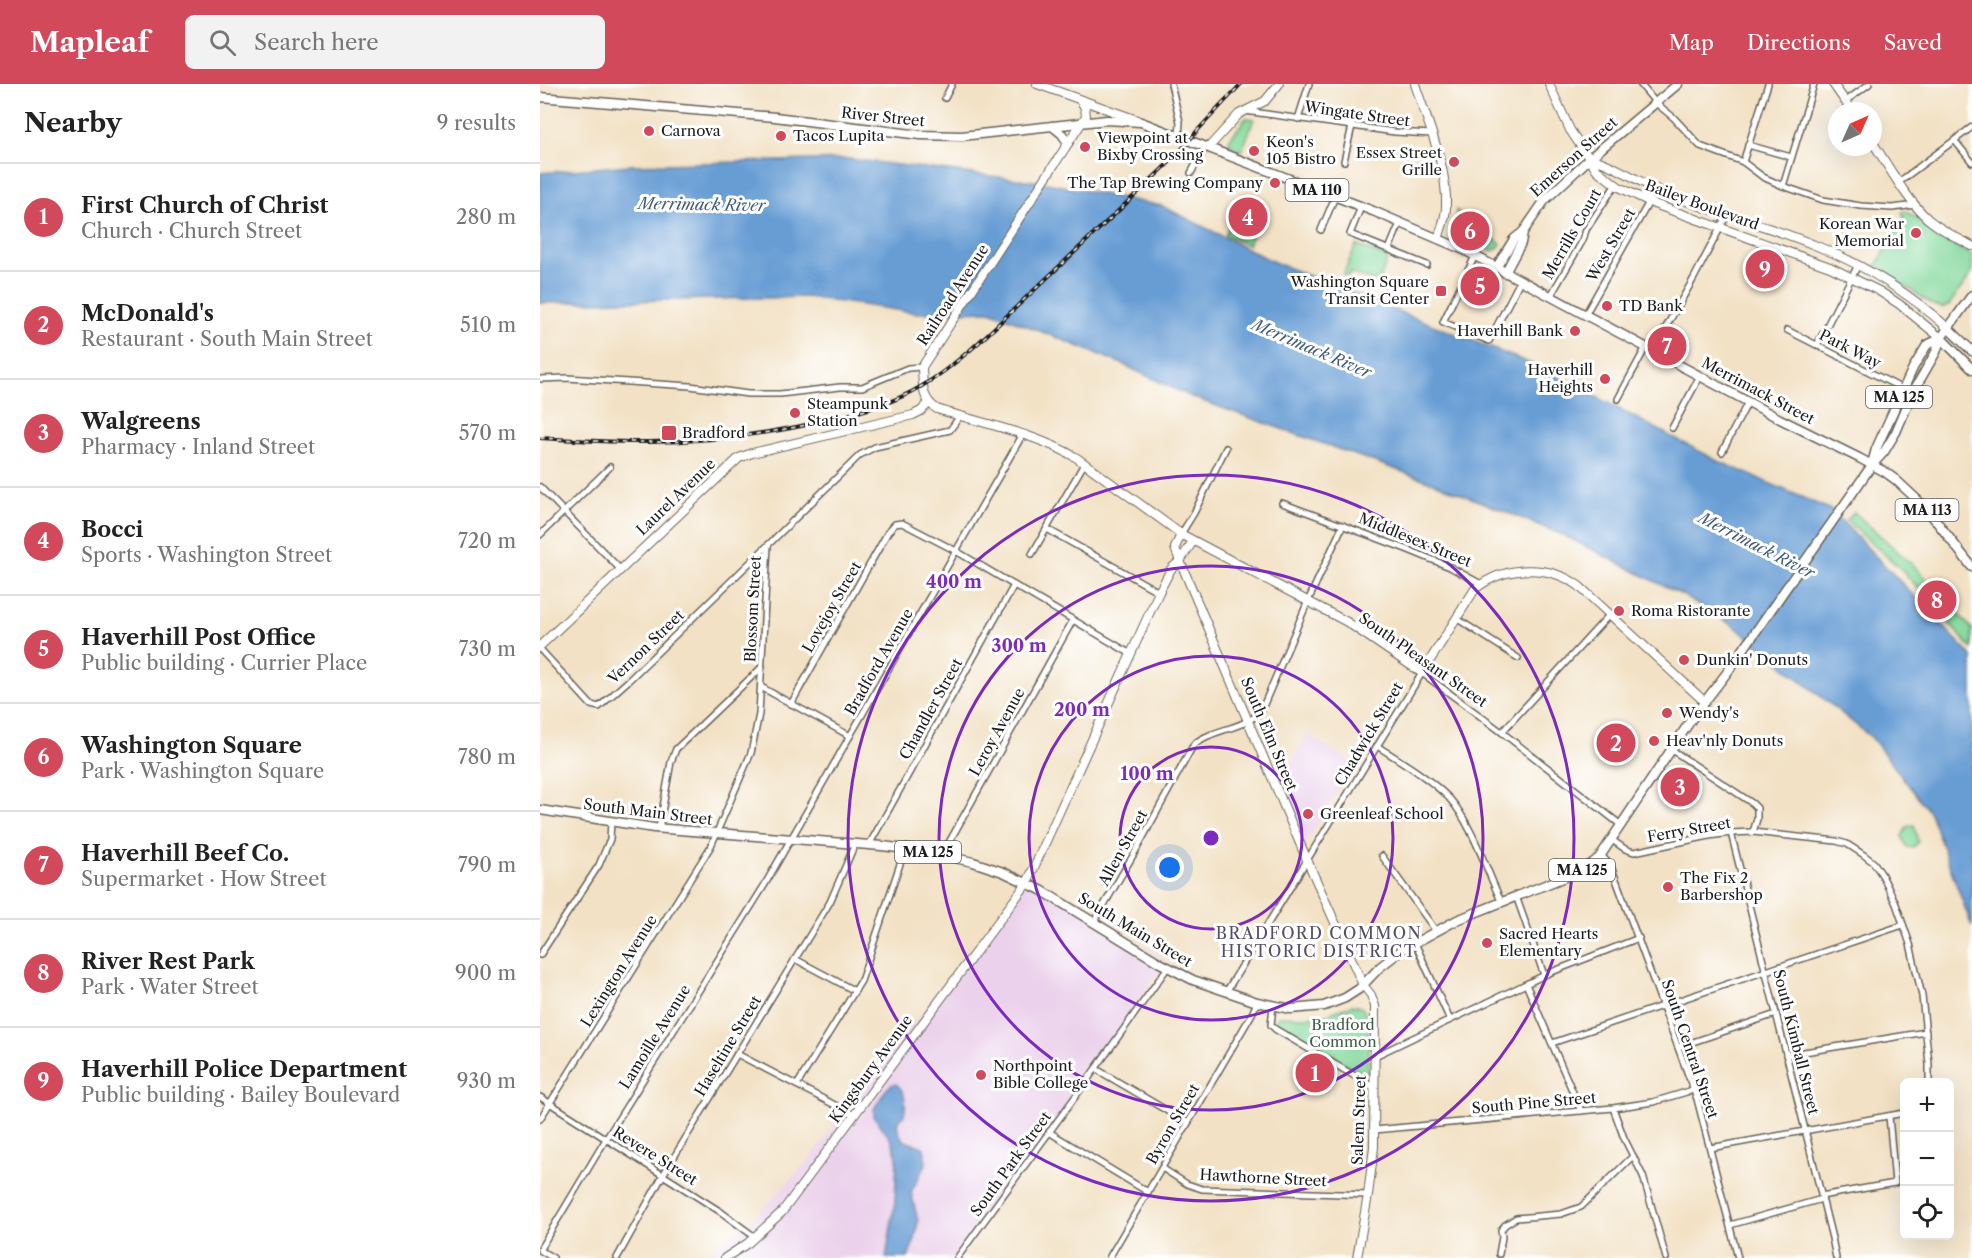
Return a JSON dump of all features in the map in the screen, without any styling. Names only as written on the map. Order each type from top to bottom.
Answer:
[{"type":"main road","points":[[1036,84],[1141,122]]},
{"type":"main road","points":[[1207,147],[1244,111],[1265,101],[1279,84]]},
{"type":"main road","points":[[1415,84],[1432,134],[1445,188],[1446,210],[1438,239]]},
{"type":"main road","points":[[1549,84],[1570,130],[1590,158]]},
{"type":"main road","name":"Emerson Street","points":[[1496,268],[1514,239],[1523,232],[1545,200],[1590,158],[1678,84]]},
{"type":"main road","points":[[1833,84],[1846,101]]},
{"type":"main road","name":"River Street","points":[[540,97],[775,117],[920,135],[962,136],[1081,123]]},
{"type":"main road","points":[[1081,101],[1086,116],[1081,123]]},
{"type":"main road","name":"MA 110","points":[[1081,123],[1113,120],[1141,122],[1400,223],[1475,256],[1505,273]]},
{"type":"main road","name":"Railroad Avenue","points":[[924,364],[1081,123]]},
{"type":"main road","points":[[1052,126],[1062,134],[1067,144]]},
{"type":"main road","points":[[1882,156],[1927,218],[1972,246]]},
{"type":"main road","name":"Bailey Boulevard","points":[[1590,158],[1597,170],[1616,184],[1649,202],[1814,260],[1879,291],[1941,338]]},
{"type":"main road","name":"Bailey Boulevard","points":[[1590,158],[1604,162],[1648,185],[1816,245],[1858,265],[1902,291],[1948,328]]},
{"type":"main road","name":"Emerson Street","points":[[1505,273],[1521,243],[1523,232]]},
{"type":"main road","name":"Merrimack Street","points":[[1505,273],[1872,465]]},
{"type":"main road","points":[[1972,295],[1941,338],[1972,369]]},
{"type":"main road","points":[[1948,328],[1972,351]]},
{"type":"main road","name":"MA 125","points":[[1872,465],[1876,449],[1903,389],[1927,345],[1941,338]]},
{"type":"main road","name":"MA 125","points":[[1872,465],[1884,452],[1896,432],[1913,392],[1936,352],[1941,338]]},
{"type":"main road","points":[[924,364],[925,398],[929,403],[937,409],[1023,434],[1062,449],[1193,541],[1180,561]]},
{"type":"main road","name":"Laurel Avenue","points":[[540,648],[620,569],[739,458],[913,415],[929,403]]},
{"type":"main road","name":"South Main Street","points":[[540,810],[659,829],[905,849],[987,866],[1027,883],[1193,980],[1273,1006],[1292,1009],[1324,1006],[1345,998],[1363,985],[1380,967],[1436,931],[1457,920],[1585,869],[1601,855],[1704,702],[1729,670],[1872,465]]},
{"type":"main road","name":"MA 113","points":[[1872,465],[1885,472],[1916,498],[1972,567]]},
{"type":"main road","name":"South Elm Street","points":[[1181,534],[1175,548],[1180,561],[1307,860],[1363,985]]},
{"type":"main road","name":"South Pleasant Street","points":[[1193,541],[1347,622],[1422,673]]},
{"type":"main road","name":"Kingsbury Avenue","points":[[725,1258],[755,1237],[782,1212],[1027,883],[1158,592],[1171,569],[1180,561]]},
{"type":"main road","name":"Middlesex Street","points":[[1480,584],[1496,576],[1531,569],[1544,570],[1570,579],[1704,702]]},
{"type":"main road","name":"Chadwick Street","points":[[1422,673],[1475,588],[1480,584]]},
{"type":"main road","name":"Salem Street","points":[[1357,1258],[1368,1195],[1375,1088],[1375,1006],[1371,995],[1363,985]]},
{"type":"street","points":[[945,98],[952,84]]},
{"type":"street","points":[[1171,84],[1180,122],[1179,136]]},
{"type":"street","points":[[1298,118],[1309,84]]},
{"type":"street","points":[[1640,84],[1656,103],[1701,146],[1743,162],[1763,177],[1783,186],[1823,200],[1861,206],[1892,208],[1916,205]]},
{"type":"street","points":[[1743,162],[1768,84]]},
{"type":"street","points":[[1783,186],[1814,84]]},
{"type":"street","points":[[1846,101],[1869,84]]},
{"type":"street","name":"Wingate Street","points":[[1244,111],[1395,132],[1432,134]]},
{"type":"street","points":[[1344,161],[1352,126]]},
{"type":"street","points":[[1899,182],[1972,127]]},
{"type":"street","points":[[1955,141],[1972,162]]},
{"type":"street","points":[[1748,145],[1791,157]]},
{"type":"street","points":[[1191,173],[1207,147]]},
{"type":"street","name":"Merrills Court","points":[[1550,297],[1583,240],[1586,230],[1616,184]]},
{"type":"street","name":"West Street","points":[[1585,315],[1649,202],[1648,185]]},
{"type":"street","points":[[1321,231],[1335,197]]},
{"type":"street","points":[[1361,207],[1350,234],[1428,265]]},
{"type":"street","points":[[1618,399],[1722,227],[1727,215]]},
{"type":"street","points":[[1389,249],[1400,223]]},
{"type":"street","points":[[1475,256],[1443,322],[1489,341],[1520,281]]},
{"type":"street","points":[[1816,345],[1858,265]]},
{"type":"street","name":"Park Way","points":[[1788,330],[1903,389]]},
{"type":"street","name":"Railroad Avenue","points":[[540,379],[567,378],[690,386],[748,394],[780,394],[840,387],[862,387],[908,368],[924,364]]},
{"type":"street","points":[[1672,428],[1700,376]]},
{"type":"street","points":[[1722,452],[1748,402]]},
{"type":"street","name":"Blossom Street","points":[[715,834],[751,753],[759,714],[768,545],[860,455],[875,447],[950,430],[960,416]]},
{"type":"street","name":"Bradford Avenue","points":[[791,839],[1023,434]]},
{"type":"street","points":[[1181,534],[1226,448]]},
{"type":"street","points":[[1032,554],[1084,464]]},
{"type":"street","points":[[540,535],[610,467]]},
{"type":"street","points":[[540,487],[620,569]]},
{"type":"street","name":"Middlesex Street","points":[[1282,503],[1450,567],[1480,584]]},
{"type":"street","name":"Lovejoy Street","points":[[791,704],[888,532],[895,524],[909,525],[956,552]]},
{"type":"street","points":[[1249,720],[1258,716],[1262,710],[1343,525]]},
{"type":"street","points":[[1047,529],[1158,592]]},
{"type":"street","name":"Vernon Street","points":[[540,648],[591,705],[599,707],[768,545]]},
{"type":"street","points":[[956,552],[1131,654]]},
{"type":"street","name":"Chandler Street","points":[[869,845],[1014,585]]},
{"type":"street","points":[[1502,732],[1610,614]]},
{"type":"street","points":[[1456,618],[1518,658]]},
{"type":"street","name":"Leroy Avenue","points":[[942,855],[1073,620]]},
{"type":"street","points":[[659,829],[671,762],[676,749],[762,667]]},
{"type":"street","name":"South Pleasant Street","points":[[1422,673],[1621,825]]},
{"type":"street","name":"Chadwick Street","points":[[1226,992],[1422,673]]},
{"type":"street","points":[[761,687],[850,736]]},
{"type":"street","name":"Allen Street","points":[[1094,922],[1194,744],[1207,736],[1249,720]]},
{"type":"street","points":[[1377,746],[1419,773],[1450,799],[1469,829],[1501,902]]},
{"type":"street","points":[[1672,750],[1757,808],[1757,819],[1753,832]]},
{"type":"street","points":[[540,955],[599,865],[610,839],[611,822]]},
{"type":"street","name":"Ferry Street","points":[[1612,840],[1634,852],[1731,833],[1753,832],[1817,838],[1844,844],[1857,850],[1874,863],[1882,875],[1903,925],[1917,970],[1922,996],[1929,1078]]},
{"type":"street","name":"South Kimball Street","points":[[1731,833],[1836,1258]]},
{"type":"street","name":"Lexington Avenue","points":[[540,1119],[698,868],[715,834]]},
{"type":"street","name":"Lamoille Avenue","points":[[540,1249],[759,895],[791,839]]},
{"type":"street","name":"Haseltine Street","points":[[617,1258],[663,1175],[830,902],[855,844]]},
{"type":"street","points":[[797,1085],[855,991],[905,849]]},
{"type":"street","name":"South Central Street","points":[[1601,855],[1611,866],[1693,1090],[1738,1258]]},
{"type":"street","points":[[1382,856],[1436,931]]},
{"type":"street","points":[[1516,896],[1544,975]]},
{"type":"street","points":[[1552,1043],[1903,925]]},
{"type":"street","points":[[1375,1056],[1544,975],[1639,938]]},
{"type":"street","points":[[1415,943],[1450,1020]]},
{"type":"street","points":[[795,960],[855,991]]},
{"type":"street","name":"South Park Street","points":[[957,1258],[1168,967]]},
{"type":"street","points":[[1526,984],[1581,1111]]},
{"type":"street","name":"Byron Street","points":[[1109,1258],[1257,1002]]},
{"type":"street","points":[[1273,1006],[1271,1025],[1275,1029],[1375,1088]]},
{"type":"street","points":[[1678,1047],[1776,1014]]},
{"type":"street","points":[[1786,1055],[1926,1032]]},
{"type":"street","points":[[737,1054],[854,1115]]},
{"type":"street","points":[[1096,1069],[1188,1123]]},
{"type":"street","name":"South Pine Street","points":[[1374,1130],[1613,1108],[1653,1102],[1693,1090]]},
{"type":"street","name":"Revere Street","points":[[540,1097],[722,1212],[755,1237]]},
{"type":"street","points":[[1613,1108],[1643,1176],[1666,1258]]},
{"type":"street","points":[[1710,1148],[1900,1114]]},
{"type":"street","points":[[1730,1225],[1822,1197],[1895,1183],[1888,1116]]},
{"type":"street","points":[[1049,1132],[1148,1192]]},
{"type":"street","points":[[1499,1254],[1502,1244],[1501,1230],[1510,1221],[1516,1218],[1561,1214],[1581,1207],[1633,1156]]},
{"type":"street","name":"Hawthorne Street","points":[[1162,1168],[1187,1184],[1202,1189],[1368,1195]]},
{"type":"street","points":[[540,1249],[553,1258]]},
{"type":"shaded area","name":"Greenleaf School","points":[[1307,734],[1355,764],[1305,844],[1279,784]]},
{"type":"shaded area","name":"Northpoint Bible College","points":[[1026,880],[1098,916],[1165,961],[1078,1092],[971,1240],[962,1258],[699,1258],[749,1223],[808,1161]]},
{"type":"green space","points":[[1246,118],[1254,119],[1242,151],[1232,147],[1229,140]]},
{"type":"green space","points":[[1238,206],[1260,215],[1248,245],[1225,235]]},
{"type":"green space","points":[[1456,210],[1501,244],[1496,250],[1492,251],[1461,235],[1457,228]]},
{"type":"green space","points":[[1905,211],[1948,242],[1972,255],[1972,273],[1949,305],[1943,308],[1933,305],[1876,266],[1904,218],[1902,212]]},
{"type":"green space","points":[[1356,245],[1388,258],[1380,279],[1374,281],[1350,273],[1348,277],[1343,275]]},
{"type":"green space","points":[[1854,512],[1915,567],[1972,629],[1972,649],[1902,570],[1847,521]]},
{"type":"green space","points":[[1914,825],[1918,842],[1913,848],[1907,847],[1902,836],[1907,827]]},
{"type":"green space","name":"Bradford Common","points":[[1352,1005],[1362,1008],[1367,1019],[1368,1072],[1362,1073],[1277,1024],[1276,1019],[1280,1016],[1307,1017],[1328,1014]]},
{"type":"water","name":"Merrimack River","points":[[849,159],[1042,182],[1162,206],[1274,262],[1539,367],[1718,461],[1831,510],[1972,656],[1972,927],[1930,813],[1872,738],[1734,626],[1684,596],[1563,535],[1434,483],[1194,398],[1120,363],[990,311],[917,313],[807,297],[540,303],[540,173],[630,165]]},
{"type":"water","points":[[896,1084],[903,1093],[905,1101],[904,1116],[897,1123],[899,1133],[905,1141],[924,1148],[926,1164],[911,1192],[918,1221],[915,1239],[908,1258],[886,1258],[895,1201],[897,1157],[892,1141],[874,1116],[874,1109],[885,1091],[891,1085]]},
{"type":"railway","points":[[540,438],[664,442],[737,436],[833,419],[878,406],[911,392],[952,365],[993,330],[1177,155],[1241,84]]},
{"type":"place","name":"Carnova","points":[[649,131]]},
{"type":"place","name":"Tacos Lupita","points":[[781,136]]},
{"type":"place","name":"Viewpoint at Bixby Crossing","points":[[1085,147]]},
{"type":"place","name":"Keon's 105 Bistro","points":[[1254,151]]},
{"type":"place","name":"Essex Street Grille","points":[[1454,162]]},
{"type":"place","name":"The Tap Brewing Company","points":[[1275,183]]},
{"type":"place","name":"Bocci","points":[[1248,217]]},
{"type":"place","name":"Washington Square","points":[[1470,231]]},
{"type":"place","name":"Korean War Memorial","points":[[1916,233]]},
{"type":"place","name":"Haverhill Police Department","points":[[1765,269]]},
{"type":"place","name":"Haverhill Post Office","points":[[1480,286]]},
{"type":"place","name":"Washington Square Transit Center","points":[[1441,291]]},
{"type":"place","name":"TD Bank","points":[[1607,306]]},
{"type":"place","name":"Haverhill Bank","points":[[1575,331]]},
{"type":"place","name":"Haverhill Beef Co.","points":[[1667,346]]},
{"type":"place","name":"Haverhill Heights","points":[[1605,379]]},
{"type":"place","name":"Steampunk Station","points":[[795,413]]},
{"type":"place","name":"Bradford","points":[[669,433]]},
{"type":"place","name":"River Rest Park","points":[[1937,600]]},
{"type":"place","name":"Roma Ristorante","points":[[1619,611]]},
{"type":"place","name":"Dunkin' Donuts","points":[[1684,660]]},
{"type":"place","name":"Wendy's","points":[[1667,713]]},
{"type":"place","name":"Heav'nly Donuts","points":[[1654,741]]},
{"type":"place","name":"McDonald's","points":[[1616,743]]},
{"type":"place","name":"Walgreens","points":[[1680,787]]},
{"type":"place","name":"Greenleaf School","points":[[1308,814]]},
{"type":"place","name":"The Fix 2 Barbershop","points":[[1668,887]]},
{"type":"place","name":"Sacred Hearts Elementary","points":[[1487,943]]},
{"type":"place","name":"First Church of Christ","points":[[1315,1073]]},
{"type":"place","name":"Northpoint Bible College","points":[[981,1075]]},
{"type":"district","name":"BRADFORD COMMON HISTORIC DISTRICT","points":[[1319,942]]}]
